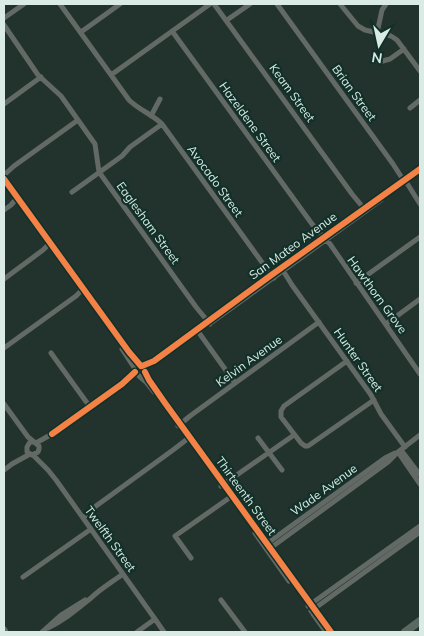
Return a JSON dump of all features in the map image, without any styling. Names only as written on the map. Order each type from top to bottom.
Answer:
[{"type":"highway","points":[[405,632],[420,621]]},
{"type":"street","points":[[4,18],[24,4]]},
{"type":"street","name":"Avocado Street","points":[[60,4],[133,104],[162,124],[272,277]]},
{"type":"street","points":[[81,32],[120,4]]},
{"type":"street","points":[[111,75],[210,4]]},
{"type":"street","name":"Keam Street","points":[[214,4],[364,210]]},
{"type":"street","points":[[227,20],[250,4]]},
{"type":"street","name":"Brian Street","points":[[278,4],[420,204]]},
{"type":"street","points":[[340,4],[358,26],[365,30],[391,36],[397,40],[420,71]]},
{"type":"street","points":[[377,33],[381,14],[386,4]]},
{"type":"street","points":[[4,27],[40,77],[61,96],[78,120],[4,174]]},
{"type":"street","name":"Hazeldene Street","points":[[172,31],[324,240]]},
{"type":"street","points":[[379,62],[390,59],[404,49]]},
{"type":"street","points":[[4,104],[40,77]]},
{"type":"street","points":[[151,116],[160,99]]},
{"type":"street","points":[[410,108],[420,100]]},
{"type":"street","name":"Eaglesham Street","points":[[78,120],[96,147],[99,172],[208,323]]},
{"type":"street","points":[[72,192],[162,124]]},
{"type":"street","name":"San Mateo Avenue","points":[[37,446],[420,169]]},
{"type":"street","name":"Thirteenth Street","points":[[4,179],[17,201]]},
{"type":"street","name":"Thirteenth Street","points":[[4,185],[129,352],[140,371],[149,380],[178,424],[311,608],[326,632]]},
{"type":"street","points":[[4,210],[17,201]]},
{"type":"street","points":[[356,283],[420,237]]},
{"type":"street","name":"Hawthorn Grove","points":[[324,240],[420,374]]},
{"type":"street","points":[[4,279],[50,246]]},
{"type":"street","name":"Hunter Street","points":[[281,270],[374,400],[420,484]]},
{"type":"street","points":[[4,348],[82,291]]},
{"type":"street","points":[[386,324],[420,299]]},
{"type":"street","name":"Kelvin Avenue","points":[[178,424],[319,322]]},
{"type":"street","points":[[197,330],[235,383]]},
{"type":"street","points":[[51,353],[90,407]]},
{"type":"street","points":[[347,361],[282,408],[281,417],[302,445],[308,446],[374,400]]},
{"type":"street","points":[[415,365],[420,362]]},
{"type":"street","name":"Twelfth Street","points":[[4,404],[37,446],[48,470]]},
{"type":"street","points":[[4,410],[25,439],[27,447]]},
{"type":"street","points":[[223,487],[294,435]]},
{"type":"street","name":"Wade Avenue","points":[[267,547],[388,462],[420,435]]},
{"type":"street","points":[[258,438],[282,470]]},
{"type":"street","points":[[82,517],[189,439]]},
{"type":"street","points":[[4,470],[32,454],[37,446],[30,442],[12,464]]},
{"type":"street","name":"Twelfth Street","points":[[27,447],[28,452],[48,470],[164,632]]},
{"type":"street","name":"Hunter Street","points":[[401,450],[420,475]]},
{"type":"street","points":[[191,558],[175,536],[231,497]]},
{"type":"street","points":[[311,608],[420,526]]},
{"type":"street","points":[[23,578],[91,529]]},
{"type":"street","points":[[311,608],[420,532]]},
{"type":"street","points":[[42,632],[60,616],[123,574]]},
{"type":"street","points":[[221,600],[245,632]]},
{"type":"street","name":"Thirteenth Street","points":[[311,608],[331,632]]},
{"type":"street","points":[[137,632],[156,619]]},
{"type":"street","name":"Twelfth Street","points":[[156,619],[169,632]]},
{"type":"cycle path","points":[[142,366],[154,361],[420,169]]},
{"type":"cycle path","points":[[4,179],[141,366]]},
{"type":"cycle path","points":[[52,434],[122,384],[135,372]]},
{"type":"cycle path","points":[[145,372],[165,403],[331,632]]}]
